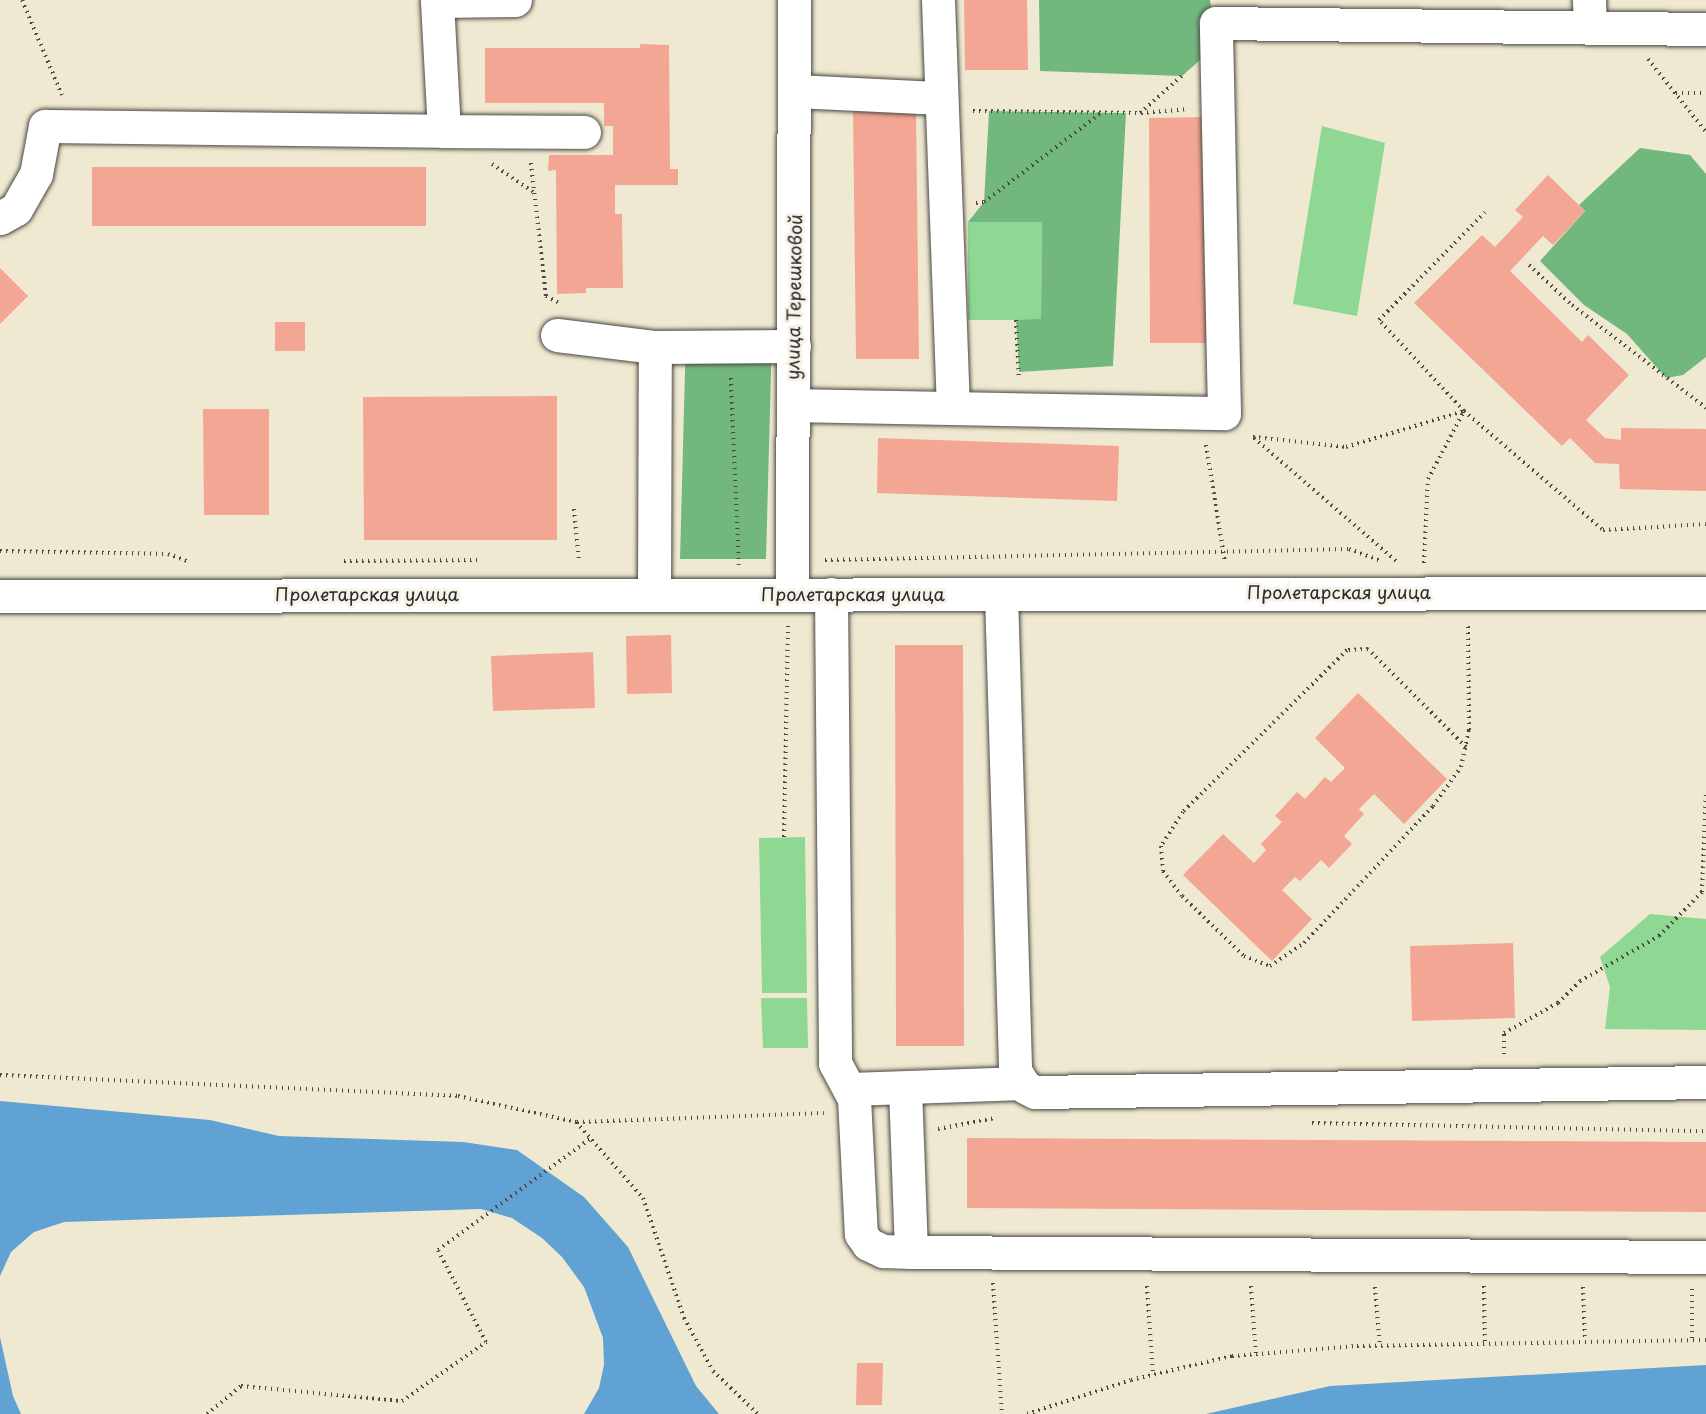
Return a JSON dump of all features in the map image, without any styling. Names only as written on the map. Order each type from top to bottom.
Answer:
[{"type":"street","points":[[444,131],[437,1],[515,0]]},
{"type":"street","name":"улица Терешковой","points":[[790,608],[796,91],[794,0]]},
{"type":"street","points":[[938,0],[953,405]]},
{"type":"street","points":[[793,405],[1021,406],[1212,412],[1218,107],[1216,23],[1590,14],[1623,28],[1706,29]]},
{"type":"street","points":[[796,91],[940,98]]},
{"type":"street","points":[[0,218],[16,209],[36,174],[45,126],[584,132]]},
{"type":"street","points":[[569,336],[655,347],[794,346]]},
{"type":"street","points":[[654,592],[655,347]]},
{"type":"street","name":"Пролетарская улица","points":[[0,596],[654,592],[790,608],[835,595],[1230,593],[1467,601],[1706,593]]},
{"type":"street","points":[[1001,594],[1015,1071],[1021,1083],[1035,1092],[1706,1082]]},
{"type":"street","points":[[835,595],[835,1063],[854,1101],[863,1239],[883,1251],[911,1252],[1699,1257]]},
{"type":"street","points":[[854,1101],[905,1088],[1021,1083]]},
{"type":"street","points":[[905,1088],[911,1252]]},
{"type":"path","points":[[22,0],[75,126]]},
{"type":"path","points":[[1623,28],[1706,132]]},
{"type":"path","points":[[1140,113],[1217,45]]},
{"type":"path","points":[[1675,93],[1706,93]]},
{"type":"path","points":[[940,98],[969,111],[1140,113],[1218,107]]},
{"type":"path","points":[[969,204],[984,202],[1102,113]]},
{"type":"path","points":[[527,132],[546,296],[571,309],[569,336]]},
{"type":"path","points":[[1485,212],[1379,320],[1464,411],[1603,530],[1706,524]]},
{"type":"path","points":[[1529,265],[1572,305],[1706,408]]},
{"type":"path","points":[[1016,320],[1021,406]]},
{"type":"path","points":[[728,566],[739,566],[730,347]]},
{"type":"path","points":[[1253,437],[1346,447],[1464,411]]},
{"type":"path","points":[[1424,569],[1428,479],[1464,411]]},
{"type":"path","points":[[838,559],[1349,549],[1405,569],[1253,437],[1212,412]]},
{"type":"path","points":[[1212,412],[1223,550],[1230,593]]},
{"type":"path","points":[[567,561],[579,561],[574,509]]},
{"type":"path","points":[[0,551],[168,555],[197,565]]},
{"type":"path","points":[[334,561],[485,560]]},
{"type":"path","points":[[1466,747],[1368,649],[1347,650],[1183,812],[1161,846],[1163,871],[1182,896],[1244,956],[1270,966],[1304,943],[1433,806],[1461,767],[1466,747],[1469,730],[1467,601]]},
{"type":"path","points":[[784,837],[790,608]]},
{"type":"path","points":[[1504,1085],[1504,1032],[1558,1003],[1580,981],[1659,936],[1702,892],[1706,791]]},
{"type":"path","points":[[0,1075],[458,1096],[576,1122],[854,1101]]},
{"type":"path","points":[[906,1135],[1004,1116]]},
{"type":"path","points":[[576,1122],[644,1198],[684,1318],[714,1371],[758,1414]]},
{"type":"path","points":[[1301,1122],[1706,1131]]},
{"type":"path","points":[[207,1414],[241,1386],[402,1401],[486,1342],[438,1250],[591,1138]]},
{"type":"path","points":[[991,1252],[1002,1414]]},
{"type":"path","points":[[1144,1253],[1154,1375]]},
{"type":"path","points":[[1248,1254],[1256,1354]]},
{"type":"path","points":[[1373,1255],[1380,1346]]},
{"type":"path","points":[[1483,1256],[1485,1343]]},
{"type":"path","points":[[1582,1256],[1585,1340]]},
{"type":"path","points":[[1692,1340],[1699,1257]]},
{"type":"path","points":[[1027,1414],[1154,1375],[1256,1354],[1380,1346],[1585,1340],[1706,1340]]},
{"type":"green space","points":[[1039,0],[1210,0],[1217,45],[1182,76],[1040,71]]},
{"type":"green space","points":[[989,111],[1126,113],[1113,366],[1019,372],[1016,320],[1041,319],[1042,222],[968,222],[984,202]]},
{"type":"green space","points":[[1322,126],[1385,143],[1357,316],[1293,304]]},
{"type":"green space","points":[[1640,148],[1690,155],[1706,174],[1706,357],[1683,375],[1666,378],[1627,334],[1584,305],[1540,261],[1585,211],[1579,205]]},
{"type":"green space","points":[[1042,221],[1041,320],[968,320],[968,222]]},
{"type":"green space","points":[[686,334],[772,335],[766,559],[680,559]]},
{"type":"green space","points":[[805,837],[807,993],[762,993],[759,838]]},
{"type":"green space","points":[[1650,914],[1706,919],[1706,1030],[1605,1029],[1610,987],[1600,957]]},
{"type":"green space","points":[[761,998],[807,998],[808,1048],[763,1048]]},
{"type":"water","points":[[0,1101],[210,1120],[279,1136],[463,1142],[517,1150],[584,1197],[628,1247],[696,1386],[719,1414],[584,1414],[599,1388],[604,1365],[603,1338],[584,1287],[562,1257],[542,1238],[512,1218],[481,1209],[64,1222],[34,1232],[11,1252],[0,1276]]},
{"type":"water","points":[[0,1337],[13,1396],[21,1414],[0,1414]]},
{"type":"water","points":[[1706,1365],[1706,1414],[1206,1414],[1330,1386]]},
{"type":"building","points":[[964,0],[1027,0],[1028,70],[965,70]]},
{"type":"building","points":[[640,44],[669,45],[670,169],[678,169],[678,185],[615,185],[615,214],[622,214],[623,288],[586,288],[586,293],[557,294],[556,170],[548,171],[549,155],[613,155],[613,126],[604,126],[604,103],[485,103],[485,48],[640,48]]},
{"type":"building","points":[[853,111],[916,111],[919,359],[856,359]]},
{"type":"building","points":[[1206,117],[1208,343],[1150,343],[1149,118]]},
{"type":"building","points":[[92,167],[426,167],[426,226],[92,226]]},
{"type":"building","points":[[1548,175],[1585,211],[1553,245],[1543,236],[1510,271],[1582,342],[1588,335],[1629,375],[1586,420],[1605,438],[1621,440],[1621,428],[1706,429],[1706,491],[1620,489],[1619,464],[1595,463],[1570,438],[1562,446],[1414,303],[1482,235],[1495,247],[1523,217],[1515,210]]},
{"type":"building","points":[[0,268],[28,296],[0,324]]},
{"type":"building","points":[[275,322],[305,322],[305,351],[275,351]]},
{"type":"building","points":[[557,396],[557,540],[364,540],[363,397]]},
{"type":"building","points":[[203,409],[269,409],[269,515],[204,515]]},
{"type":"building","points":[[878,438],[1119,446],[1117,501],[877,493]]},
{"type":"building","points":[[671,635],[672,693],[627,694],[626,636]]},
{"type":"building","points":[[895,645],[963,645],[964,1046],[896,1046]]},
{"type":"building","points":[[593,652],[595,708],[493,711],[491,656]]},
{"type":"building","points":[[1358,693],[1447,779],[1404,824],[1374,794],[1359,809],[1364,814],[1344,836],[1352,844],[1329,868],[1321,860],[1300,881],[1295,877],[1282,890],[1312,919],[1272,961],[1183,875],[1223,834],[1254,863],[1266,850],[1261,844],[1282,822],[1275,816],[1297,792],[1305,799],[1325,777],[1331,782],[1345,768],[1315,738]]},
{"type":"building","points":[[1513,943],[1515,1018],[1412,1021],[1410,946]]},
{"type":"building","points":[[967,1138],[1706,1142],[1706,1212],[967,1208]]},
{"type":"building","points":[[857,1363],[883,1363],[882,1405],[856,1405]]}]
